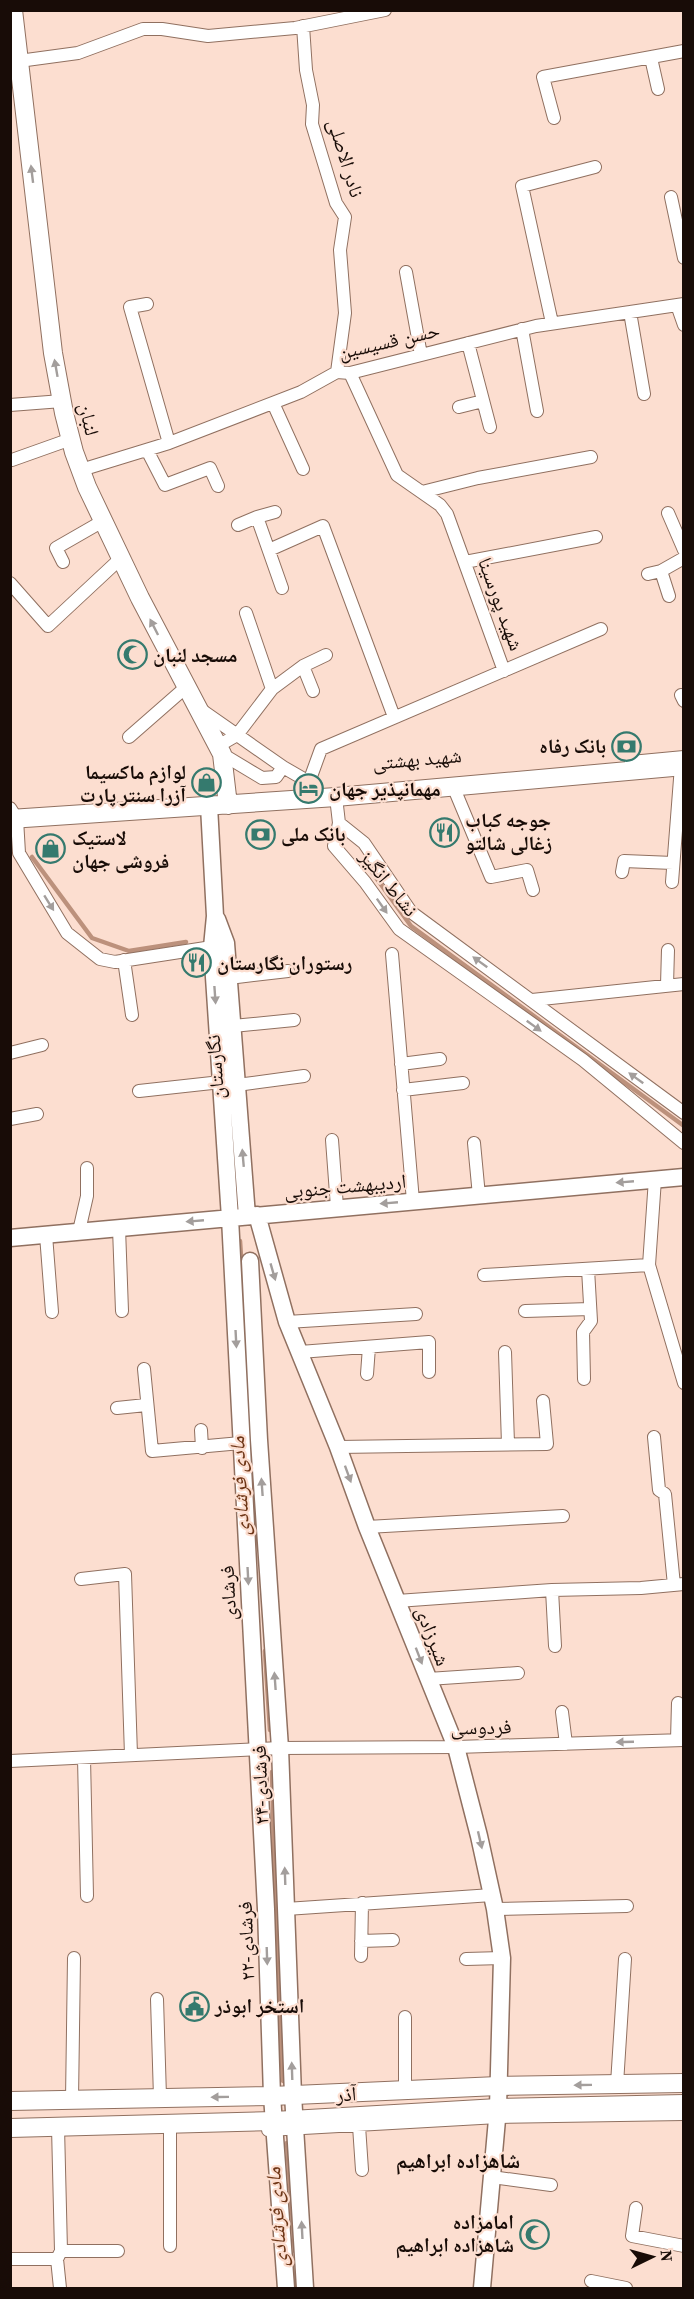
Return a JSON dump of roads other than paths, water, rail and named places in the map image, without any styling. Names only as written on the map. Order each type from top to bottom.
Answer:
[{"type":"main road","name":"لنبان","points":[[13,10],[54,353],[71,440],[103,521],[185,688],[220,750],[228,802]]},
{"type":"main road","name":"شهید بهشتی","points":[[12,813],[209,806],[310,791],[336,797],[683,763]]},
{"type":"main road","name":"آذر","points":[[10,2101],[272,2096],[498,2086],[684,2083]]},
{"type":"main road","name":"آذر","points":[[10,2128],[58,2131],[274,2126],[684,2104]]},
{"type":"street","points":[[19,61],[78,53],[143,29],[162,29],[208,36],[303,26],[384,11]]},
{"type":"street","name":"نادر الاصلی","points":[[303,26],[306,70],[313,105],[312,124],[336,203],[345,217],[340,249],[345,313],[337,372]]},
{"type":"street","points":[[554,118],[543,77],[684,51]]},
{"type":"street","points":[[651,58],[658,89]]},
{"type":"street","points":[[552,323],[522,186],[595,167]]},
{"type":"street","points":[[671,197],[684,258]]},
{"type":"street","points":[[406,272],[421,355]]},
{"type":"street","points":[[147,304],[130,307],[169,443]]},
{"type":"street","points":[[680,305],[684,325]]},
{"type":"street","name":"حسن قسیسین","points":[[81,470],[169,443],[301,392],[337,372],[350,373],[552,323],[680,305]]},
{"type":"street","points":[[630,312],[644,394]]},
{"type":"street","points":[[522,329],[537,411]]},
{"type":"street","points":[[468,343],[490,427]]},
{"type":"street","name":"شهید پورسینا","points":[[310,791],[321,748],[504,671],[447,514],[440,505],[397,475],[350,373]]},
{"type":"street","points":[[459,406],[483,400]]},
{"type":"street","points":[[10,405],[62,401]]},
{"type":"street","points":[[273,403],[303,469]]},
{"type":"street","points":[[12,460],[71,440]]},
{"type":"street","points":[[147,450],[165,485],[210,468],[218,486]]},
{"type":"street","points":[[422,492],[478,478],[591,457]]},
{"type":"street","points":[[238,525],[275,512]]},
{"type":"street","points":[[668,513],[684,550]]},
{"type":"street","points":[[256,517],[282,588]]},
{"type":"street","points":[[63,562],[56,548],[103,521]]},
{"type":"street","points":[[269,550],[323,526],[394,717]]},
{"type":"street","points":[[465,562],[596,537]]},
{"type":"street","points":[[10,583],[48,626],[121,558]]},
{"type":"street","points":[[648,574],[661,571],[684,558]]},
{"type":"street","points":[[661,571],[669,596]]},
{"type":"street","points":[[246,613],[272,689]]},
{"type":"street","points":[[504,671],[601,629]]},
{"type":"street","points":[[283,767],[276,777],[262,778],[220,750],[237,735],[272,689],[303,666],[326,656]]},
{"type":"street","points":[[303,666],[313,691]]},
{"type":"street","points":[[129,737],[185,688]]},
{"type":"street","points":[[198,708],[283,767],[310,791]]},
{"type":"street","points":[[672,882],[683,763]]},
{"type":"street","name":"شهید بهشتی","points":[[310,791],[683,763]]},
{"type":"street","points":[[453,786],[491,877],[526,870],[533,890]]},
{"type":"street","points":[[336,797],[339,823]]},
{"type":"street","name":"شهید بهشتی","points":[[12,813],[228,802]]},
{"type":"street","name":"نگارستان","points":[[209,806],[215,916],[212,947],[245,1216]]},
{"type":"street","points":[[12,813],[15,856],[67,933],[100,959],[115,962],[212,947]]},
{"type":"street","name":"نشاط انگیز","points":[[684,1113],[411,912],[364,843],[339,823],[334,846],[365,882],[399,929],[583,1060],[684,1143]]},
{"type":"street","points":[[621,872],[624,861],[673,862]]},
{"type":"street","name":"نگارستان","points":[[215,916],[226,943],[229,978],[232,1026],[229,1083]]},
{"type":"street","points":[[667,985],[668,950]]},
{"type":"street","points":[[392,954],[413,1201]]},
{"type":"street","points":[[124,960],[132,1015]]},
{"type":"street","points":[[229,978],[288,971]]},
{"type":"street","points":[[532,1000],[684,984]]},
{"type":"street","points":[[232,1026],[294,1020]]},
{"type":"street","points":[[10,1053],[42,1044]]},
{"type":"street","points":[[583,1060],[593,1046]]},
{"type":"street","points":[[400,1064],[440,1059]]},
{"type":"street","points":[[139,1091],[304,1076]]},
{"type":"street","points":[[403,1090],[464,1083]]},
{"type":"street","points":[[10,1119],[37,1114]]},
{"type":"street","points":[[332,1140],[337,1207]]},
{"type":"street","points":[[474,1143],[479,1196]]},
{"type":"street","points":[[79,1232],[87,1196],[87,1168]]},
{"type":"street","name":"اردیبهشت جنوبی","points":[[10,1238],[684,1177]]},
{"type":"street","points":[[655,1179],[650,1265],[684,1383]]},
{"type":"street","name":"شیرزادی","points":[[245,1216],[456,1747],[479,1836],[502,1958],[498,2113]]},
{"type":"street","name":"فرشادی","points":[[245,1216],[241,1443],[257,1750]]},
{"type":"street","points":[[119,1228],[122,1311]]},
{"type":"street","points":[[45,1235],[52,1312]]},
{"type":"street","points":[[144,1369],[152,1451],[202,1448],[259,1440],[250,1262]]},
{"type":"street","points":[[484,1275],[650,1265]]},
{"type":"street","points":[[584,1379],[583,1332],[591,1321],[588,1269]]},
{"type":"street","points":[[525,1311],[590,1309]]},
{"type":"street","points":[[287,1322],[416,1314]]},
{"type":"street","points":[[300,1352],[429,1342],[429,1372]]},
{"type":"street","points":[[368,1374],[369,1347]]},
{"type":"street","points":[[505,1352],[508,1444]]},
{"type":"street","points":[[338,1447],[547,1444],[543,1401]]},
{"type":"street","points":[[117,1408],[146,1406]]},
{"type":"street","points":[[201,1430],[202,1448]]},
{"type":"street","points":[[397,1601],[679,1584],[665,1494],[659,1490],[654,1437]]},
{"type":"street","name":"۲۴-فرشادی","points":[[259,1440],[280,1748],[293,2095],[305,2289]]},
{"type":"street","points":[[367,1527],[563,1516]]},
{"type":"street","points":[[81,1579],[125,1574],[131,1755]]},
{"type":"street","points":[[552,1590],[555,1646]]},
{"type":"street","points":[[428,1679],[518,1673]]},
{"type":"street","points":[[678,1703],[680,1740]]},
{"type":"street","points":[[562,1712],[566,1744]]},
{"type":"street","name":"فردوسی","points":[[257,1750],[680,1740]]},
{"type":"street","points":[[10,1761],[257,1750]]},
{"type":"street","name":"۲۲-فرشادی","points":[[257,1750],[272,2096],[286,2289]]},
{"type":"street","points":[[84,1758],[87,1896]]},
{"type":"street","points":[[286,1908],[493,1902],[627,1906]]},
{"type":"street","points":[[361,1956],[362,1904]]},
{"type":"street","points":[[361,1941],[393,1940]]},
{"type":"street","points":[[72,2100],[74,1958]]},
{"type":"street","points":[[466,1959],[502,1958]]},
{"type":"street","points":[[617,2084],[626,1959]]},
{"type":"street","points":[[157,1999],[160,2097]]},
{"type":"street","points":[[405,2017],[405,2090]]},
{"type":"street","points":[[482,2289],[498,2113]]},
{"type":"street","name":"آذر","points":[[498,2113],[684,2114]]},
{"type":"street","name":"آذر","points":[[295,2125],[359,2126],[414,2117]]},
{"type":"street","points":[[359,2126],[362,2170]]},
{"type":"street","points":[[170,2128],[170,2246]]},
{"type":"street","points":[[58,2131],[60,2289]]},
{"type":"street","points":[[492,2177],[551,2185]]},
{"type":"street","points":[[636,2208],[632,2236],[684,2246]]},
{"type":"street","points":[[10,2259],[118,2251]]},
{"type":"street","points":[[591,2281],[626,2289]]},
{"type":"waterway","name":"مادی فرشادی","points":[[32,857],[92,938],[129,951],[186,942]]},
{"type":"waterway","points":[[364,861],[411,926],[684,1126]]},
{"type":"waterway","name":"مادی فرشادی","points":[[240,1241],[243,1286]]},
{"type":"waterway","name":"مادی فرشادی","points":[[265,1651],[270,1730]]},
{"type":"waterway","name":"مادی فرشادی","points":[[272,1772],[277,1965],[283,2081]]},
{"type":"waterway","name":"مادی فرشادی","points":[[287,2143],[295,2251]]},
{"type":"place","name":"مسجد لنبان","points":[[132,655]]},
{"type":"place","name":"بانک رفاه","points":[[627,746]]},
{"type":"place","name":"لوازم ماکسیما آزرا سنتر پارت","points":[[207,783]]},
{"type":"place","name":"مهمانپذیر جهان","points":[[308,789]]},
{"type":"place","name":"جوجه کباب زغالی شالتو","points":[[444,832]]},
{"type":"place","name":"بانک ملی","points":[[260,834]]},
{"type":"place","name":"لاستیک فروشی جهان","points":[[51,849]]},
{"type":"place","name":"رستوران نگارستان","points":[[196,963]]},
{"type":"place","name":"استخر ابوذر","points":[[194,2006]]},
{"type":"place","name":"امامزاده شاهزاده ابراهیم","points":[[535,2234]]},
{"type":"district","name":"شاهزاده ابراهیم","points":[[458,2160]]}]
